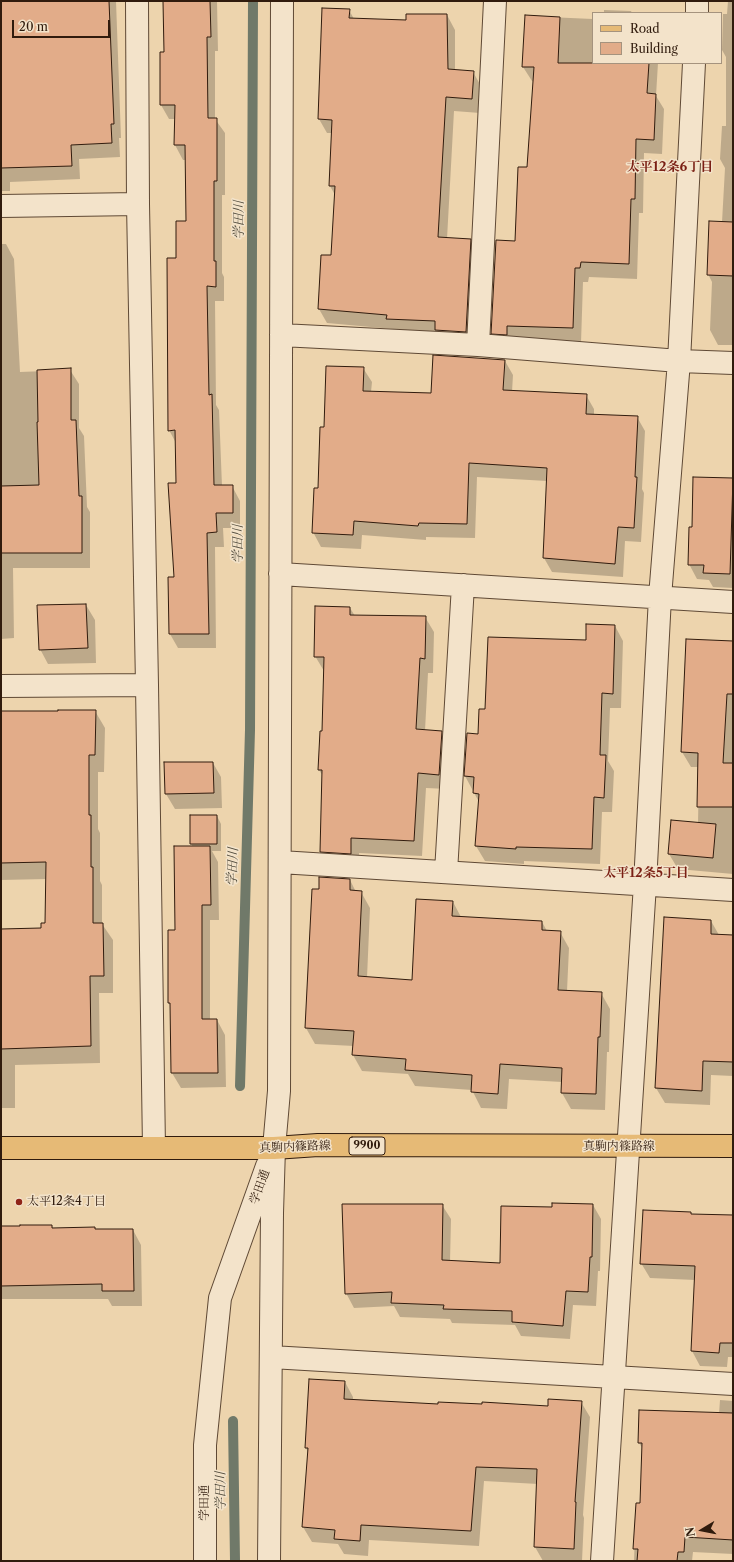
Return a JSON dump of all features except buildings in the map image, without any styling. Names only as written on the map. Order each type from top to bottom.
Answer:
[{"type":"main road","name":"真駒内篠路線","points":[[1,1148],[274,1148],[318,1145],[629,1147],[733,1146]]},
{"type":"street","points":[[137,1],[138,204],[154,1148]]},
{"type":"street","points":[[274,1148],[279,1091],[282,1]]},
{"type":"street","points":[[478,345],[495,1]]},
{"type":"street","points":[[697,1],[697,12]]},
{"type":"street","points":[[602,1561],[645,884],[660,597],[679,361],[694,64]]},
{"type":"street","points":[[1,206],[138,204]]},
{"type":"street","points":[[281,335],[478,345],[679,361],[733,363]]},
{"type":"street","points":[[280,574],[733,602]]},
{"type":"street","points":[[446,872],[463,585]]},
{"type":"street","points":[[1,686],[147,685]]},
{"type":"street","points":[[280,862],[733,890]]},
{"type":"street","name":"学田通","points":[[269,1561],[274,1148]]},
{"type":"street","name":"学田通","points":[[205,1561],[205,1445],[220,1298],[274,1148]]},
{"type":"street","points":[[271,1357],[733,1384]]},
{"type":"waterway","name":"学田川","points":[[240,1086],[250,730],[253,1]]},
{"type":"waterway","name":"学田川","points":[[233,1421],[235,1561]]},
{"type":"place","name":"太平12条4丁目","points":[[19,1202]]},
{"type":"district","name":"太平12条6丁目","points":[[670,167]]},
{"type":"district","name":"太平12条5丁目","points":[[646,873]]}]
